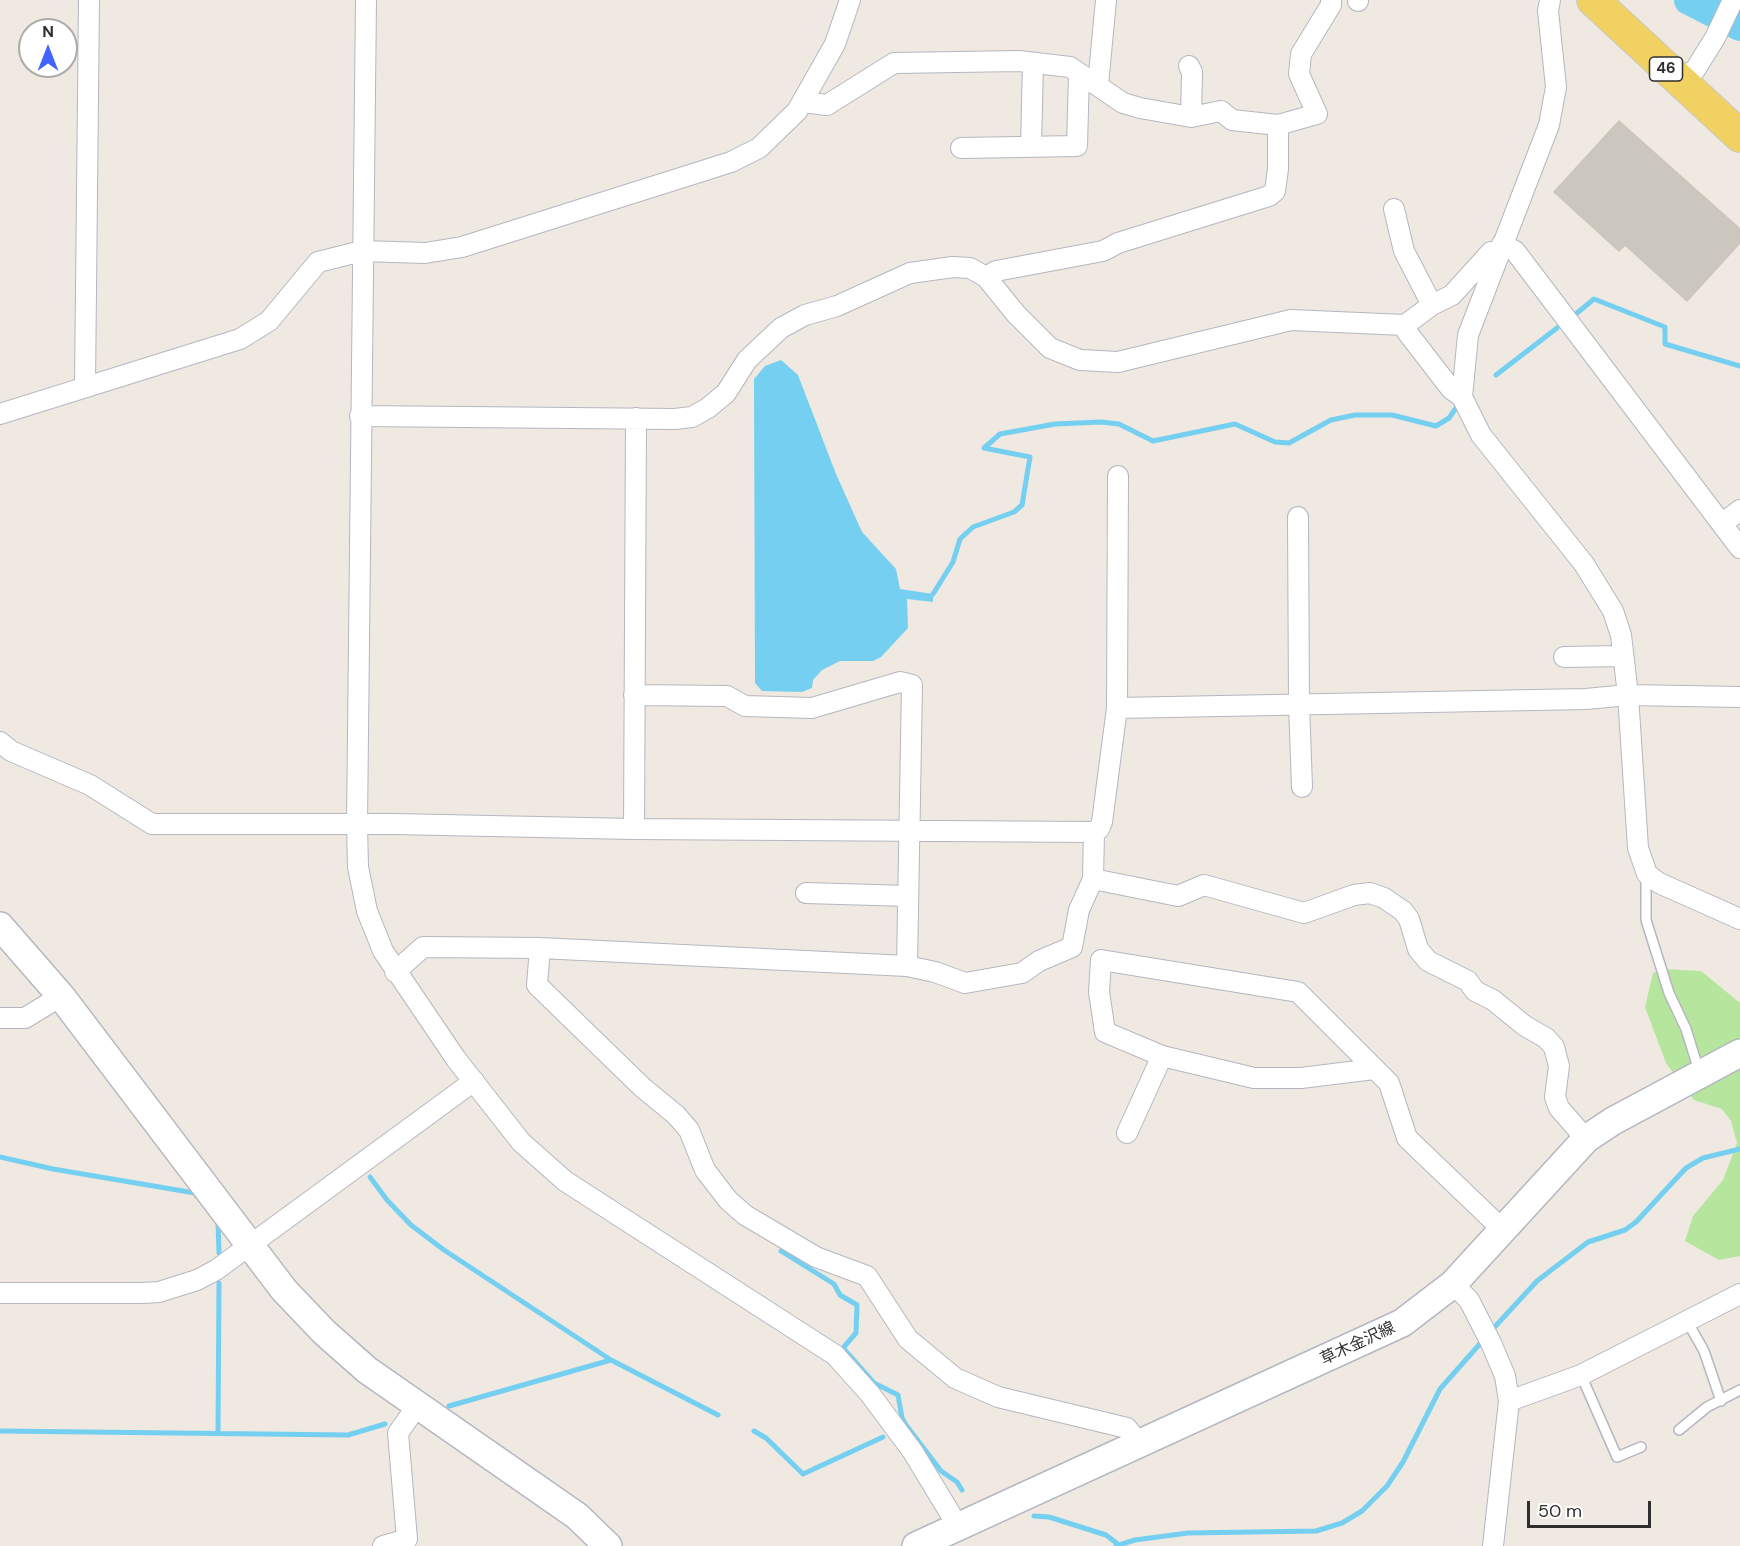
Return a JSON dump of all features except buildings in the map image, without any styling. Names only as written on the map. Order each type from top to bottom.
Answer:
[{"type":"main road","name":"46","points":[[1593,0],[1740,136]]},
{"type":"main road","points":[[0,926],[61,996],[284,1290],[324,1332],[367,1370],[577,1516],[608,1546]]},
{"type":"main road","name":"草木金沢線","points":[[916,1546],[1402,1323],[1454,1284],[1586,1139],[1613,1121],[1740,1053]]},
{"type":"street","points":[[85,386],[89,0]]},
{"type":"street","points":[[366,0],[357,825],[358,867],[367,911],[383,951],[395,972],[521,1142],[565,1181],[835,1355],[870,1394],[914,1452],[959,1528]]},
{"type":"street","points":[[0,414],[240,339],[269,321],[318,262],[362,251],[425,253],[462,247],[730,162],[759,148],[784,126],[803,102],[835,45],[850,0]]},
{"type":"street","points":[[1098,85],[1106,0]]},
{"type":"street","points":[[803,102],[826,105],[894,63],[1033,63],[1070,67],[1123,103],[1191,117],[1221,111],[1232,120],[1278,125],[1317,114],[1299,74],[1301,54],[1331,0]]},
{"type":"street","points":[[1462,397],[1468,335],[1550,125],[1556,87],[1548,11],[1550,0]]},
{"type":"street","points":[[1678,81],[1695,70],[1715,38],[1733,0]]},
{"type":"street","points":[[1031,147],[1033,63]]},
{"type":"street","points":[[1189,66],[1192,72],[1191,117]]},
{"type":"street","points":[[961,148],[1077,146],[1079,74]]},
{"type":"street","points":[[986,277],[996,271],[1103,251],[1118,243],[1269,196],[1275,191],[1278,169],[1278,125]]},
{"type":"street","points":[[1394,209],[1404,251],[1432,304]]},
{"type":"street","points":[[360,416],[683,418],[708,408],[726,393],[758,348],[782,328],[805,315],[837,306],[910,273],[953,267],[970,268],[986,277],[1016,314],[1050,348],[1065,356],[1100,362],[1118,362],[1291,320],[1405,325],[1432,304],[1459,288],[1491,252],[1501,248],[1515,251],[1740,548]]},
{"type":"street","points":[[1405,325],[1407,332],[1451,389],[1462,397],[1481,435],[1590,573],[1613,611],[1621,635],[1628,695],[1640,859],[1650,876],[1659,883],[1740,919]]},
{"type":"street","points":[[634,828],[636,418]]},
{"type":"street","points":[[0,742],[11,751],[90,785],[152,824],[394,824],[1094,832],[1099,829],[1102,822],[1117,708],[1119,476]]},
{"type":"street","points":[[1722,524],[1740,510]]},
{"type":"street","points":[[1298,517],[1302,786]]},
{"type":"street","points":[[1564,657],[1622,656]]},
{"type":"street","points":[[634,695],[727,696],[745,706],[812,708],[900,682],[912,685],[907,966]]},
{"type":"street","points":[[1117,708],[1586,699],[1628,695],[1740,697]]},
{"type":"street","points":[[395,972],[423,947],[540,948],[907,966],[958,979],[965,983],[1022,973],[1039,961],[1072,946],[1079,910],[1094,879],[1094,832]]},
{"type":"street","points":[[1094,879],[1178,896],[1204,885],[1304,912],[1354,895],[1370,893],[1384,898],[1403,911],[1409,920],[1418,949],[1428,962],[1468,981],[1475,991],[1493,1000],[1525,1026],[1546,1038],[1554,1047],[1559,1066],[1555,1097],[1559,1108],[1586,1139]]},
{"type":"street","points":[[806,893],[908,896]]},
{"type":"street","points":[[540,948],[537,985],[642,1087],[676,1115],[689,1130],[705,1170],[728,1200],[745,1215],[816,1257],[867,1276],[908,1339],[955,1378],[998,1397],[1127,1428],[1140,1445]]},
{"type":"street","points":[[1374,1069],[1300,1078],[1254,1078],[1162,1056],[1105,1032],[1099,992],[1101,960],[1298,992],[1389,1083],[1407,1138],[1502,1229]]},
{"type":"street","points":[[0,1018],[25,1018],[61,996]]},
{"type":"street","points":[[1127,1133],[1162,1056]]},
{"type":"street","points":[[0,1293],[159,1292],[197,1280],[250,1245],[474,1081]]},
{"type":"street","points":[[1454,1284],[1469,1300],[1487,1335],[1505,1376],[1509,1401],[1493,1546]]},
{"type":"street","points":[[1509,1401],[1581,1375],[1739,1297]]},
{"type":"street","points":[[383,1546],[407,1539],[398,1433],[417,1406]]},
{"type":"lane","points":[[1650,876],[1646,883],[1646,920],[1669,993],[1686,1029],[1700,1074]]},
{"type":"lane","points":[[1687,1321],[1704,1351],[1721,1401]]},
{"type":"lane","points":[[1581,1375],[1617,1457],[1641,1447]]},
{"type":"lane","points":[[1679,1430],[1707,1407],[1740,1390]]},
{"type":"green space","points":[[1663,969],[1701,971],[1740,1003],[1740,1256],[1719,1260],[1685,1241],[1693,1216],[1723,1180],[1737,1143],[1731,1121],[1722,1109],[1694,1100],[1666,1063],[1645,1007],[1653,973]]},
{"type":"water","points":[[781,360],[798,375],[836,474],[862,532],[896,569],[900,589],[933,594],[933,602],[907,599],[908,628],[881,657],[873,661],[840,661],[822,670],[813,680],[812,688],[802,692],[762,691],[755,683],[754,379],[765,366]]},
{"type":"waterway","points":[[1689,0],[1740,26]]},
{"type":"waterway","points":[[1577,313],[1594,299],[1665,327],[1665,344],[1740,366]]},
{"type":"waterway","points":[[1496,375],[1557,328]]},
{"type":"waterway","points":[[933,594],[953,562],[960,539],[973,527],[1014,512],[1022,505],[1030,457],[984,448],[1000,434],[1055,424],[1101,422],[1119,424],[1153,441],[1235,424],[1275,442],[1289,443],[1331,420],[1355,415],[1392,415],[1436,426],[1449,418],[1456,408]]},
{"type":"waterway","points":[[1491,1331],[1537,1281],[1588,1242],[1625,1230],[1636,1222],[1686,1168],[1703,1158],[1740,1149]]},
{"type":"waterway","points":[[0,1157],[53,1169],[195,1193],[197,1196]]},
{"type":"waterway","points":[[370,1177],[387,1200],[411,1225],[444,1250],[611,1360],[718,1415]]},
{"type":"waterway","points":[[218,1222],[219,1253]]},
{"type":"waterway","points":[[781,1251],[834,1284],[840,1295],[857,1305],[856,1333],[843,1348],[874,1383],[898,1395],[902,1418],[906,1425],[941,1471],[957,1482],[962,1490]]},
{"type":"waterway","points":[[218,1433],[219,1283]]},
{"type":"waterway","points":[[1116,1546],[1135,1540],[1188,1533],[1316,1531],[1342,1523],[1362,1511],[1387,1486],[1403,1462],[1440,1389],[1485,1338]]},
{"type":"waterway","points":[[449,1406],[611,1360]]},
{"type":"waterway","points":[[0,1431],[348,1435],[385,1424]]},
{"type":"waterway","points":[[754,1431],[766,1438],[803,1474],[883,1437]]},
{"type":"waterway","points":[[1034,1516],[1049,1517],[1106,1535],[1119,1545]]}]
